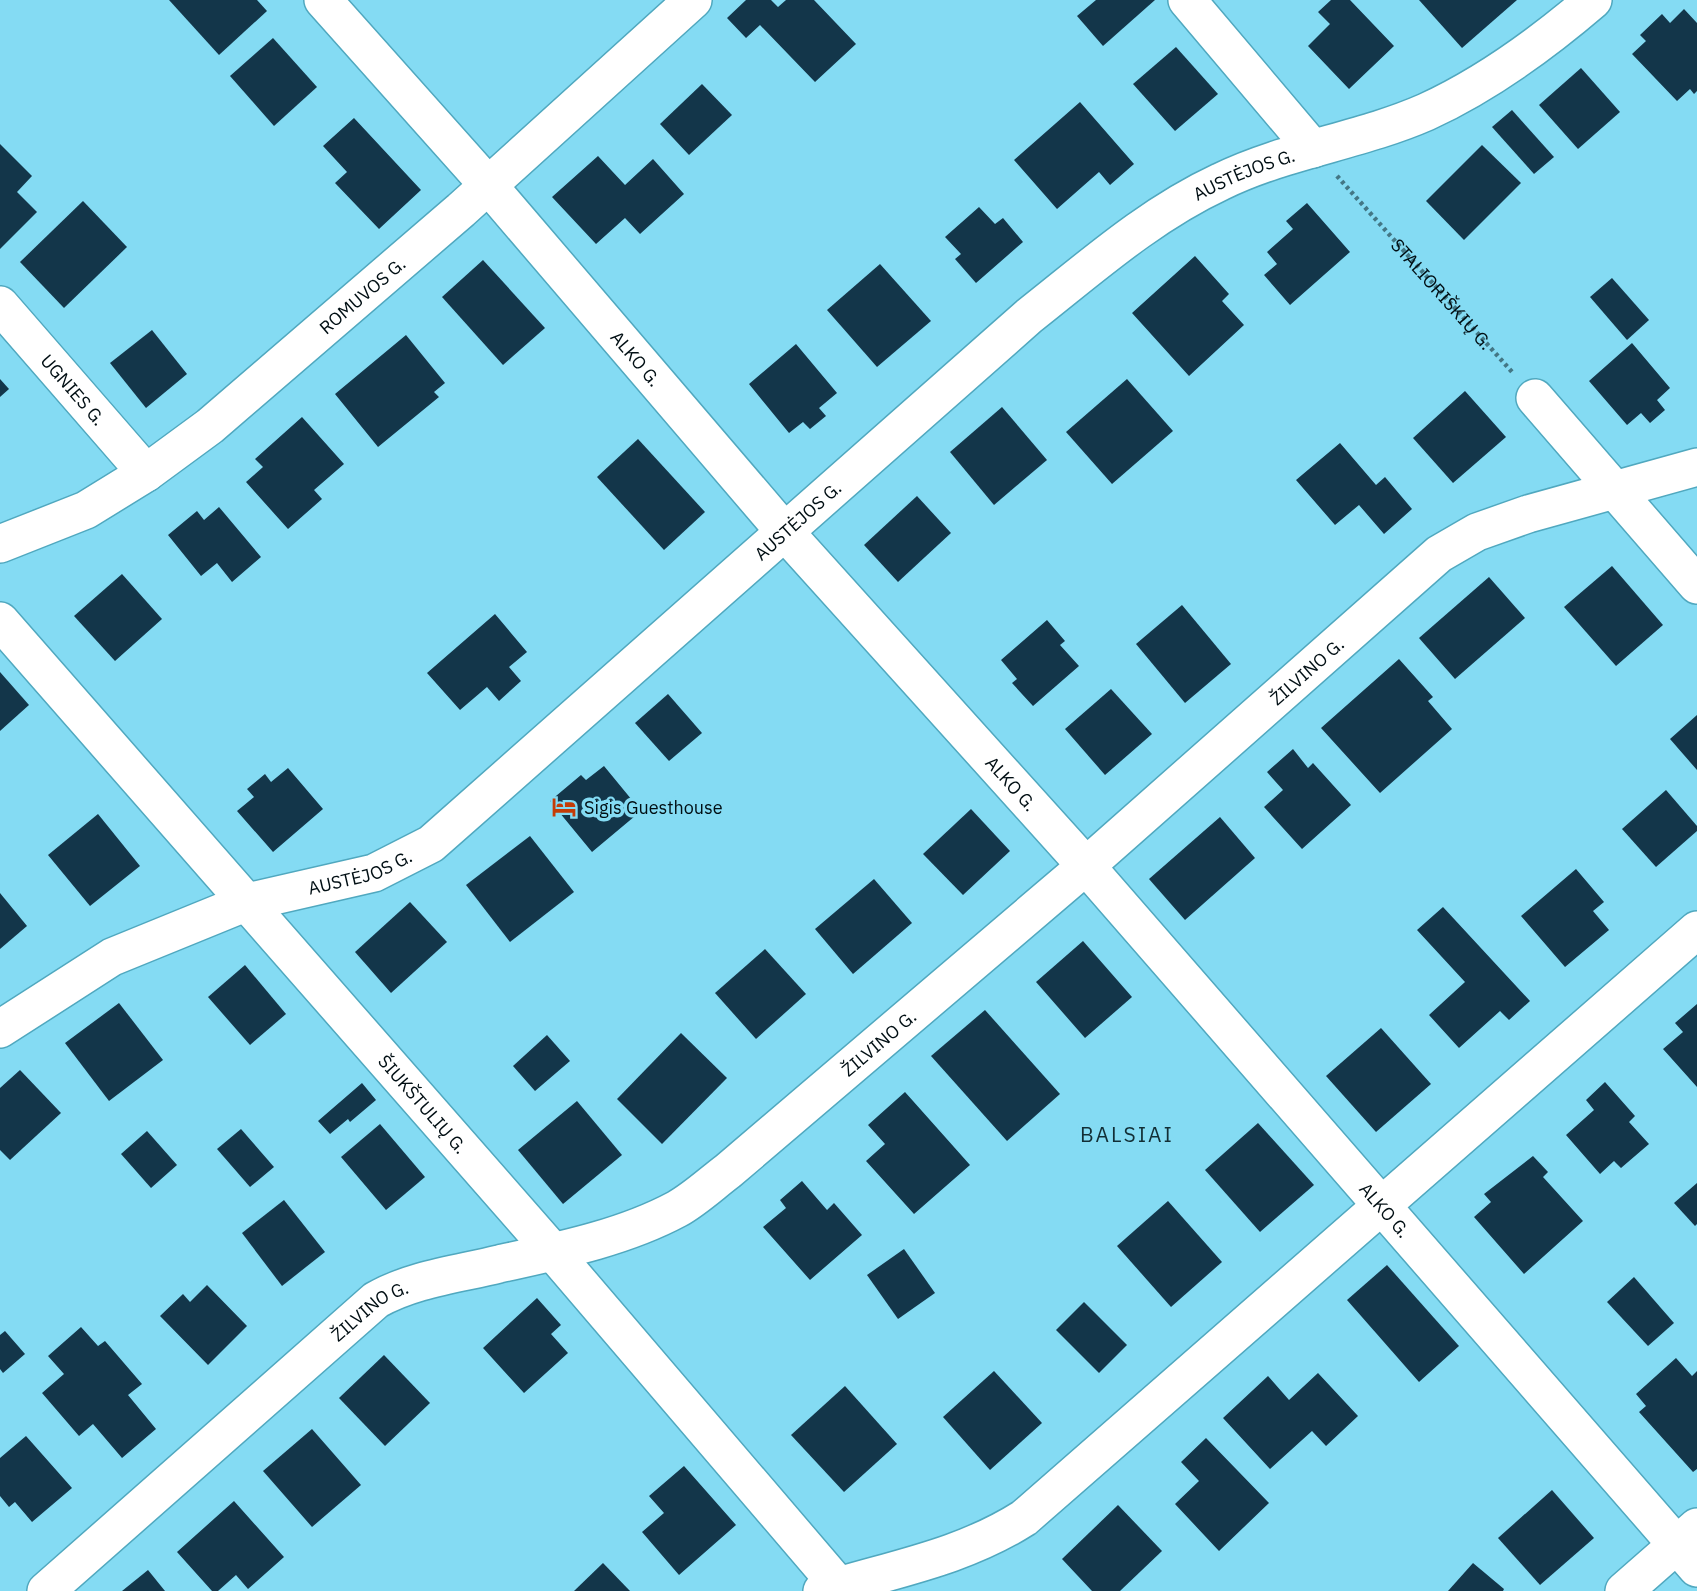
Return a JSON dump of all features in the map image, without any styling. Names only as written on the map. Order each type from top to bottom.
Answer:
[{"type":"street","name":"ALKO G.","points":[[323,0],[488,185],[784,531],[1086,866],[1379,1206],[1690,1547]]},
{"type":"street","name":"ROMUVOS G.","points":[[0,544],[86,510],[146,473],[210,426],[488,185],[693,0]]},
{"type":"street","points":[[1186,0],[1313,149]]},
{"type":"street","name":"AUSTĖJOS G.","points":[[0,1029],[112,957],[247,902],[374,873],[431,844],[1029,316],[1126,238],[1178,204],[1257,166],[1425,112],[1501,68],[1593,0]]},
{"type":"street","name":"UGNIES G.","points":[[0,305],[146,473]]},
{"type":"street","points":[[1535,398],[1697,585]]},
{"type":"street","name":"ŽILVINO G.","points":[[46,1591],[376,1300],[394,1290],[553,1252],[639,1226],[678,1208],[729,1171],[1086,866],[1439,554],[1477,532],[1697,467]]},
{"type":"street","name":"ŠIUKŠTULIŲ G.","points":[[0,621],[553,1252],[835,1589]]},
{"type":"street","points":[[835,1589],[964,1551],[991,1539],[1024,1518],[1697,930]]},
{"type":"street","points":[[1624,1591],[1690,1547]]},
{"type":"path","name":"STALIORIŠKIŲ G.","points":[[1313,149],[1535,398]]},
{"type":"building","points":[[169,0],[257,0],[267,11],[219,55]]},
{"type":"building","points":[[746,0],[771,0],[778,7],[786,0],[814,0],[856,44],[815,82],[760,25],[746,38],[727,18]]},
{"type":"building","points":[[1096,0],[1155,0],[1103,46],[1077,16]]},
{"type":"building","points":[[1331,0],[1350,0],[1394,46],[1349,89],[1308,46],[1330,24],[1318,12]]},
{"type":"building","points":[[1419,0],[1517,0],[1462,48]]},
{"type":"building","points":[[1684,9],[1697,23],[1697,91],[1694,94],[1690,89],[1677,101],[1632,54],[1646,41],[1640,35],[1662,14],[1670,23]]},
{"type":"building","points":[[273,38],[317,87],[274,126],[230,76]]},
{"type":"building","points":[[1176,47],[1218,94],[1175,131],[1133,84]]},
{"type":"building","points":[[1581,68],[1620,112],[1578,149],[1539,105]]},
{"type":"building","points":[[702,84],[732,115],[689,155],[660,124]]},
{"type":"building","points":[[1080,102],[1134,164],[1110,185],[1099,172],[1057,209],[1014,160]]},
{"type":"building","points":[[1512,110],[1554,157],[1534,174],[1492,127]]},
{"type":"building","points":[[354,118],[421,190],[379,229],[335,183],[347,172],[323,146]]},
{"type":"building","points":[[0,144],[32,176],[17,192],[37,212],[0,249]]},
{"type":"building","points":[[1482,145],[1521,183],[1464,240],[1426,201]]},
{"type":"building","points":[[598,156],[625,185],[653,159],[684,194],[640,234],[625,218],[596,244],[552,197]]},
{"type":"building","points":[[83,201],[127,247],[64,308],[20,262]]},
{"type":"building","points":[[1307,203],[1350,252],[1290,305],[1264,275],[1277,264],[1267,252],[1293,229],[1286,221]]},
{"type":"building","points":[[979,207],[995,224],[1003,218],[1023,242],[976,283],[955,259],[961,254],[945,237]]},
{"type":"building","points":[[1195,256],[1229,294],[1222,301],[1244,325],[1189,376],[1132,313]]},
{"type":"building","points":[[483,260],[545,328],[503,365],[442,297]]},
{"type":"building","points":[[880,264],[931,321],[877,367],[827,310]]},
{"type":"building","points":[[1612,278],[1649,320],[1627,340],[1590,297]]},
{"type":"building","points":[[152,330],[187,374],[146,408],[110,363]]},
{"type":"building","points":[[406,335],[445,383],[434,392],[439,397],[378,447],[335,394]]},
{"type":"building","points":[[1632,343],[1670,388],[1657,400],[1665,410],[1650,423],[1641,413],[1627,425],[1589,381]]},
{"type":"building","points":[[796,344],[837,393],[819,408],[826,416],[810,429],[803,422],[789,433],[749,384]]},
{"type":"building","points":[[0,379],[9,389],[0,397]]},
{"type":"building","points":[[1127,379],[1173,431],[1112,484],[1066,432]]},
{"type":"building","points":[[1465,391],[1506,437],[1453,483],[1413,438]]},
{"type":"building","points":[[1002,407],[1047,460],[994,505],[950,452]]},
{"type":"building","points":[[302,417],[344,464],[314,490],[322,499],[288,529],[246,482],[263,467],[255,459]]},
{"type":"building","points":[[638,439],[705,512],[664,550],[597,477]]},
{"type":"building","points":[[1340,443],[1376,485],[1385,477],[1412,509],[1384,534],[1359,505],[1335,525],[1296,480]]},
{"type":"building","points":[[917,496],[951,533],[898,582],[864,545]]},
{"type":"building","points":[[219,507],[261,557],[232,582],[217,563],[201,576],[168,535],[197,511],[204,520]]},
{"type":"building","points":[[1612,566],[1663,625],[1616,666],[1564,607]]},
{"type":"building","points":[[122,574],[162,619],[115,661],[74,616]]},
{"type":"building","points":[[1489,577],[1525,618],[1455,679],[1419,638]]},
{"type":"building","points":[[1182,605],[1231,664],[1185,703],[1136,644]]},
{"type":"building","points":[[495,614],[527,652],[509,667],[521,681],[499,701],[487,687],[460,710],[427,673]]},
{"type":"building","points":[[1047,620],[1065,641],[1060,645],[1079,666],[1033,706],[1012,683],[1017,679],[1001,660]]},
{"type":"building","points":[[1399,659],[1433,697],[1428,701],[1452,729],[1380,793],[1321,728]]},
{"type":"building","points":[[0,672],[29,705],[0,731]]},
{"type":"building","points":[[1111,689],[1152,734],[1105,775],[1065,729]]},
{"type":"building","points":[[668,694],[702,733],[669,761],[635,723]]},
{"type":"building","points":[[1697,715],[1697,770],[1670,739]]},
{"type":"building","points":[[1293,749],[1308,768],[1313,763],[1351,805],[1302,849],[1264,807],[1283,790],[1267,772]]},
{"type":"building","points":[[604,766],[641,811],[592,852],[550,801],[581,775],[586,780]]},
{"type":"building","points":[[288,768],[323,809],[273,852],[237,811],[254,797],[247,789],[265,774],[271,782]]},
{"type":"building","points":[[1666,790],[1697,826],[1697,831],[1656,867],[1622,829]]},
{"type":"building","points":[[971,809],[1010,851],[963,895],[923,854]]},
{"type":"building","points":[[98,814],[140,866],[90,906],[48,855]]},
{"type":"building","points":[[1220,817],[1255,858],[1185,920],[1149,879]]},
{"type":"building","points":[[530,836],[574,892],[510,942],[466,885]]},
{"type":"building","points":[[1576,869],[1604,902],[1593,911],[1609,930],[1565,967],[1521,916]]},
{"type":"building","points":[[874,879],[912,923],[853,974],[815,929]]},
{"type":"building","points":[[0,893],[27,926],[0,949]]},
{"type":"building","points":[[410,902],[447,942],[391,993],[355,952]]},
{"type":"building","points":[[1443,907],[1530,1001],[1509,1020],[1500,1011],[1459,1048],[1429,1015],[1465,982],[1417,930]]},
{"type":"building","points":[[1083,941],[1132,997],[1085,1038],[1036,982]]},
{"type":"building","points":[[765,949],[806,994],[756,1039],[715,993]]},
{"type":"building","points":[[245,965],[286,1014],[250,1045],[208,997]]},
{"type":"building","points":[[119,1003],[163,1060],[109,1101],[65,1043]]},
{"type":"building","points":[[1697,1004],[1697,1087],[1663,1049],[1683,1032],[1675,1023]]},
{"type":"building","points":[[985,1010],[1060,1094],[1007,1141],[931,1056]]},
{"type":"building","points":[[1381,1028],[1431,1084],[1376,1132],[1326,1076]]},
{"type":"building","points":[[681,1033],[727,1078],[662,1144],[617,1099]]},
{"type":"building","points":[[547,1035],[570,1061],[535,1091],[513,1066]]},
{"type":"building","points":[[20,1070],[61,1113],[10,1160],[0,1150],[0,1088]]},
{"type":"building","points":[[1605,1082],[1635,1116],[1629,1122],[1649,1144],[1621,1168],[1614,1161],[1600,1174],[1566,1135],[1594,1110],[1586,1100]]},
{"type":"building","points":[[362,1083],[376,1100],[350,1122],[348,1119],[330,1134],[318,1121]]},
{"type":"building","points":[[905,1092],[970,1165],[914,1214],[866,1161],[885,1144],[868,1125]]},
{"type":"building","points":[[577,1101],[622,1155],[563,1204],[518,1150]]},
{"type":"building","points":[[1258,1123],[1314,1185],[1260,1232],[1205,1170]]},
{"type":"building","points":[[380,1124],[425,1177],[386,1210],[341,1157]]},
{"type":"building","points":[[241,1129],[274,1167],[250,1187],[217,1149]]},
{"type":"building","points":[[147,1131],[177,1165],[151,1188],[121,1154]]},
{"type":"building","points":[[1533,1156],[1548,1172],[1543,1177],[1583,1221],[1524,1274],[1474,1217],[1491,1202],[1484,1194]]},
{"type":"building","points":[[802,1181],[827,1210],[834,1203],[862,1235],[810,1280],[763,1227],[786,1208],[780,1200]]},
{"type":"building","points":[[1697,1183],[1697,1224],[1695,1226],[1674,1203]]},
{"type":"building","points":[[284,1200],[325,1252],[282,1286],[242,1233]]},
{"type":"building","points":[[1168,1201],[1222,1262],[1171,1307],[1117,1246]]},
{"type":"building","points":[[904,1249],[935,1293],[898,1319],[867,1275]]},
{"type":"building","points":[[1387,1265],[1459,1346],[1419,1382],[1347,1300]]},
{"type":"building","points":[[1634,1277],[1674,1323],[1648,1346],[1607,1302]]},
{"type":"building","points":[[207,1285],[247,1326],[208,1365],[160,1316],[183,1294],[190,1302]]},
{"type":"building","points":[[537,1298],[561,1325],[551,1334],[568,1353],[524,1393],[483,1348]]},
{"type":"building","points":[[1084,1302],[1127,1345],[1099,1373],[1056,1330]]},
{"type":"building","points":[[81,1327],[98,1346],[105,1341],[142,1384],[128,1395],[156,1429],[122,1458],[93,1424],[79,1436],[42,1393],[64,1374],[48,1356]]},
{"type":"building","points":[[5,1331],[25,1354],[3,1373],[0,1369],[0,1335]]},
{"type":"building","points":[[384,1355],[430,1403],[385,1446],[339,1398]]},
{"type":"building","points":[[1676,1358],[1692,1376],[1697,1371],[1697,1469],[1693,1472],[1639,1412],[1646,1406],[1636,1394]]},
{"type":"building","points":[[994,1371],[1042,1423],[990,1470],[943,1417]]},
{"type":"building","points":[[1318,1373],[1358,1416],[1326,1446],[1312,1431],[1270,1469],[1223,1418],[1268,1376],[1289,1400]]},
{"type":"building","points":[[845,1386],[897,1444],[844,1492],[791,1435]]},
{"type":"building","points":[[312,1429],[361,1485],[312,1527],[263,1471]]},
{"type":"building","points":[[26,1436],[72,1488],[32,1522],[15,1502],[9,1507],[0,1496],[0,1458]]},
{"type":"building","points":[[1206,1438],[1269,1503],[1219,1551],[1175,1504],[1199,1481],[1181,1462]]},
{"type":"building","points":[[684,1466],[736,1525],[679,1575],[642,1532],[664,1513],[649,1496]]},
{"type":"building","points":[[1552,1490],[1594,1538],[1540,1585],[1498,1538]]},
{"type":"building","points":[[234,1501],[284,1557],[248,1589],[236,1575],[218,1591],[212,1591],[177,1552]]},
{"type":"building","points":[[1118,1505],[1162,1551],[1120,1591],[1092,1591],[1062,1559]]},
{"type":"building","points":[[603,1563],[630,1591],[574,1591]]},
{"type":"building","points":[[1473,1563],[1504,1589],[1503,1591],[1448,1591]]},
{"type":"building","points":[[148,1570],[165,1591],[122,1591]]},
{"type":"place","name":"Sigis Guesthouse","points":[[564,807]]},
{"type":"district","name":"BALSIAI","points":[[1127,1134]]}]
